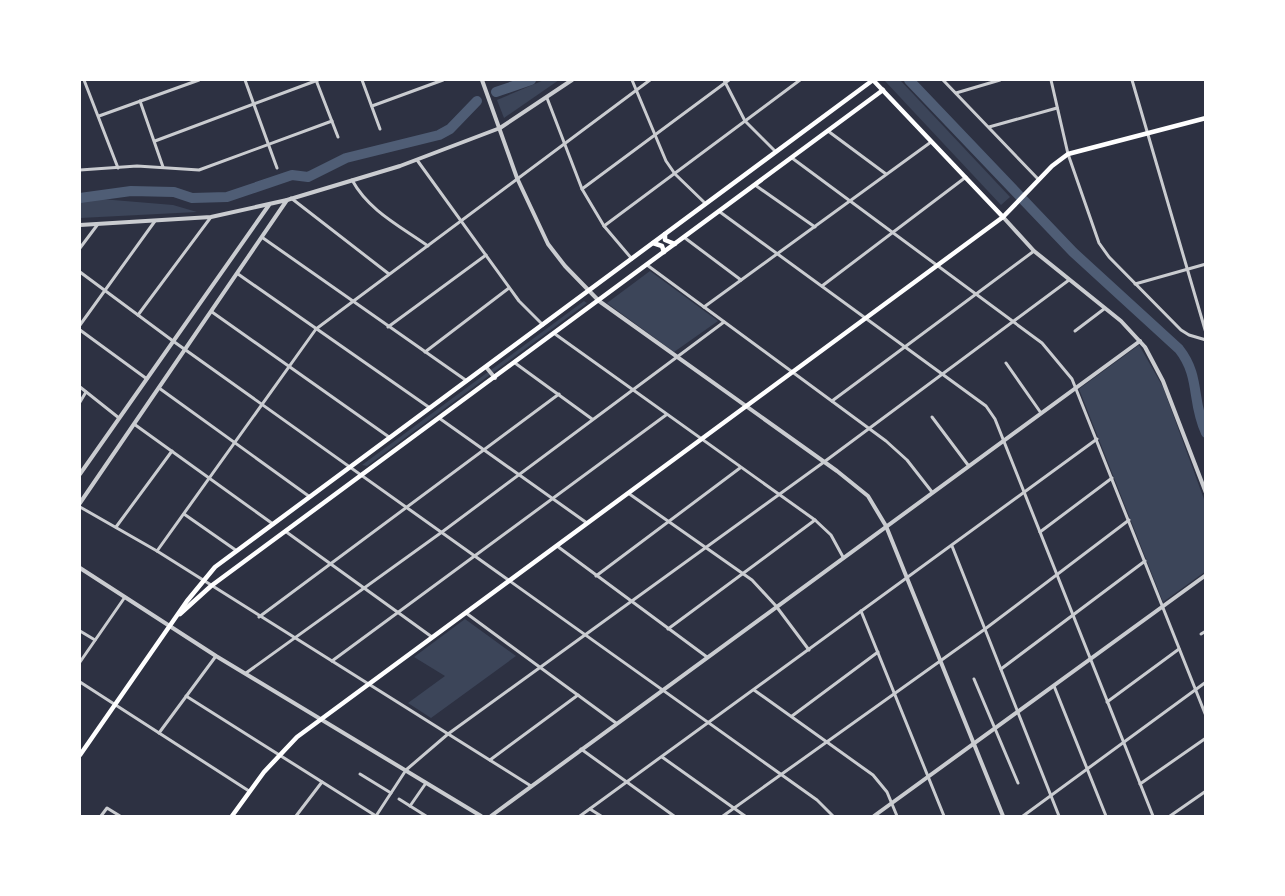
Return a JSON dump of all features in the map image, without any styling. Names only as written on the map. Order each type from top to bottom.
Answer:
[{"type":"main road","points":[[80,755],[202,580],[273,524],[873,80],[1003,217]]},
{"type":"main road","points":[[170,625],[211,586],[599,302],[883,90]]},
{"type":"main road","points":[[232,816],[278,755],[322,719],[994,224],[1068,154],[1206,118]]},
{"type":"main road","points":[[994,224],[997,212]]},
{"type":"main road","points":[[665,234],[665,240],[675,244]]},
{"type":"main road","points":[[653,243],[662,246],[664,252]]},
{"type":"street","points":[[84,80],[118,168]]},
{"type":"street","points":[[99,116],[199,80]]},
{"type":"street","points":[[245,80],[277,168]]},
{"type":"street","points":[[155,141],[317,80],[338,137]]},
{"type":"street","points":[[362,80],[380,129]]},
{"type":"street","points":[[372,106],[443,80]]},
{"type":"street","points":[[482,80],[517,178],[548,244],[565,267],[599,302],[824,462],[868,496],[886,525],[1003,816]]},
{"type":"street","points":[[80,225],[211,217],[270,205],[417,160],[500,128],[572,80]]},
{"type":"street","points":[[632,80],[654,136],[675,174],[706,204]]},
{"type":"street","points":[[157,551],[316,329],[650,80]]},
{"type":"street","points":[[582,189],[726,80],[745,121],[776,152]]},
{"type":"street","points":[[604,226],[800,80]]},
{"type":"street","points":[[943,80],[1039,180]]},
{"type":"street","points":[[956,93],[1000,80]]},
{"type":"street","points":[[1051,80],[1068,154],[1099,243],[1135,284],[1185,333],[1206,340]]},
{"type":"street","points":[[1132,80],[1206,333]]},
{"type":"street","points":[[547,98],[582,189],[604,226],[632,259]]},
{"type":"street","points":[[140,101],[164,168]]},
{"type":"street","points":[[989,127],[1058,108]]},
{"type":"street","points":[[80,170],[208,168],[332,121]]},
{"type":"street","points":[[828,131],[886,174]]},
{"type":"street","points":[[704,307],[932,142]]},
{"type":"street","points":[[792,158],[1042,343],[1072,379],[1206,716]]},
{"type":"street","points":[[417,160],[509,288],[543,325]]},
{"type":"street","points":[[822,286],[966,177]]},
{"type":"street","points":[[352,180],[362,197],[372,207],[428,246]]},
{"type":"street","points":[[755,185],[815,227]]},
{"type":"street","points":[[289,199],[80,505],[531,786]]},
{"type":"street","points":[[289,199],[389,274]]},
{"type":"street","points":[[80,474],[270,205]]},
{"type":"street","points":[[720,212],[986,406],[995,419],[1004,440],[1153,816]]},
{"type":"street","points":[[138,315],[211,217]]},
{"type":"street","points":[[1003,217],[1034,251],[1121,321],[1140,341],[1163,381],[1206,493]]},
{"type":"street","points":[[80,325],[155,221]]},
{"type":"street","points":[[80,248],[98,224]]},
{"type":"street","points":[[263,238],[466,381]]},
{"type":"street","points":[[685,238],[741,280]]},
{"type":"street","points":[[832,401],[1034,251]]},
{"type":"street","points":[[388,327],[486,255]]},
{"type":"street","points":[[1135,284],[1206,264]]},
{"type":"street","points":[[647,265],[868,428],[907,460],[932,492]]},
{"type":"street","points":[[80,272],[185,350],[477,556],[779,776],[817,800],[834,816]]},
{"type":"street","points":[[238,274],[430,408]]},
{"type":"street","points":[[186,696],[376,816],[406,770],[448,734],[824,462],[1069,280]]},
{"type":"street","points":[[425,352],[509,288]]},
{"type":"street","points":[[1075,331],[1104,309]]},
{"type":"street","points":[[212,312],[391,437]]},
{"type":"street","points":[[246,673],[442,532],[724,322]]},
{"type":"street","points":[[80,330],[147,379]]},
{"type":"street","points":[[555,334],[700,440],[815,520],[831,535],[843,557]]},
{"type":"street","points":[[491,816],[1140,341]]},
{"type":"street","points":[[515,363],[592,419]]},
{"type":"street","points":[[1006,363],[1042,414]]},
{"type":"street","points":[[486,367],[495,378]]},
{"type":"street","points":[[80,387],[119,418]]},
{"type":"street","points":[[159,388],[310,497]]},
{"type":"street","points":[[80,402],[86,392]]},
{"type":"street","points":[[259,617],[559,394]]},
{"type":"street","points":[[332,662],[477,556],[552,497],[666,415]]},
{"type":"street","points":[[932,417],[968,465]]},
{"type":"street","points":[[439,418],[587,523]]},
{"type":"street","points":[[134,424],[273,524]]},
{"type":"street","points":[[580,816],[1097,439]]},
{"type":"street","points":[[116,527],[172,451]]},
{"type":"street","points":[[596,576],[740,468]]},
{"type":"street","points":[[1040,532],[1112,478]]},
{"type":"street","points":[[628,493],[743,574],[763,591],[809,650]]},
{"type":"street","points":[[184,514],[237,551]]},
{"type":"street","points":[[669,629],[815,520]]},
{"type":"street","points":[[723,816],[985,629],[1129,520]]},
{"type":"street","points":[[285,531],[433,638]]},
{"type":"street","points":[[556,546],[707,657]]},
{"type":"street","points":[[952,546],[1059,816]]},
{"type":"street","points":[[1001,669],[1145,561]]},
{"type":"street","points":[[80,568],[216,656],[481,816]]},
{"type":"street","points":[[874,816],[1206,575]]},
{"type":"street","points":[[80,662],[125,597]]},
{"type":"street","points":[[861,611],[944,816]]},
{"type":"street","points":[[466,613],[616,723]]},
{"type":"street","points":[[80,631],[95,640]]},
{"type":"street","points":[[1200,634],[1206,631]]},
{"type":"street","points":[[1107,702],[1179,649]]},
{"type":"street","points":[[792,716],[878,652]]},
{"type":"street","points":[[159,733],[216,656]]},
{"type":"street","points":[[974,680],[1018,783]]},
{"type":"street","points":[[80,682],[249,791]]},
{"type":"street","points":[[1023,816],[1206,682]]},
{"type":"street","points":[[1054,686],[1106,816]]},
{"type":"street","points":[[754,690],[827,741],[880,782],[897,816]]},
{"type":"street","points":[[490,760],[578,695]]},
{"type":"street","points":[[1140,784],[1206,738]]},
{"type":"street","points":[[581,749],[674,816]]},
{"type":"street","points":[[662,757],[745,816]]},
{"type":"street","points":[[360,774],[391,793]]},
{"type":"street","points":[[296,816],[321,782]]},
{"type":"street","points":[[410,806],[427,783]]},
{"type":"street","points":[[1170,816],[1206,791]]},
{"type":"street","points":[[399,799],[426,816]]},
{"type":"street","points":[[101,816],[107,808],[120,816]]},
{"type":"street","points":[[590,809],[601,816]]},
{"type":"shaded area","points":[[544,80],[559,80],[504,118],[497,100]]},
{"type":"shaded area","points":[[884,80],[900,80],[1010,197],[1001,205]]},
{"type":"shaded area","points":[[101,199],[173,205],[197,212],[80,218],[80,202]]},
{"type":"shaded area","points":[[650,271],[718,321],[674,352],[607,303]]},
{"type":"shaded area","points":[[584,301],[587,303],[367,466],[362,465]]},
{"type":"shaded area","points":[[1139,345],[1163,387],[1205,502],[1206,571],[1163,602],[1079,389]]},
{"type":"shaded area","points":[[465,619],[516,656],[431,718],[408,703],[445,676],[414,657]]},
{"type":"waterway","points":[[496,92],[531,80]]},
{"type":"waterway","points":[[909,80],[1073,252],[1179,349],[1190,369],[1201,421],[1206,433]]},
{"type":"waterway","points":[[80,198],[131,191],[174,192],[192,198],[227,197],[292,175],[308,177],[346,158],[439,135],[450,129],[477,101]]}]
